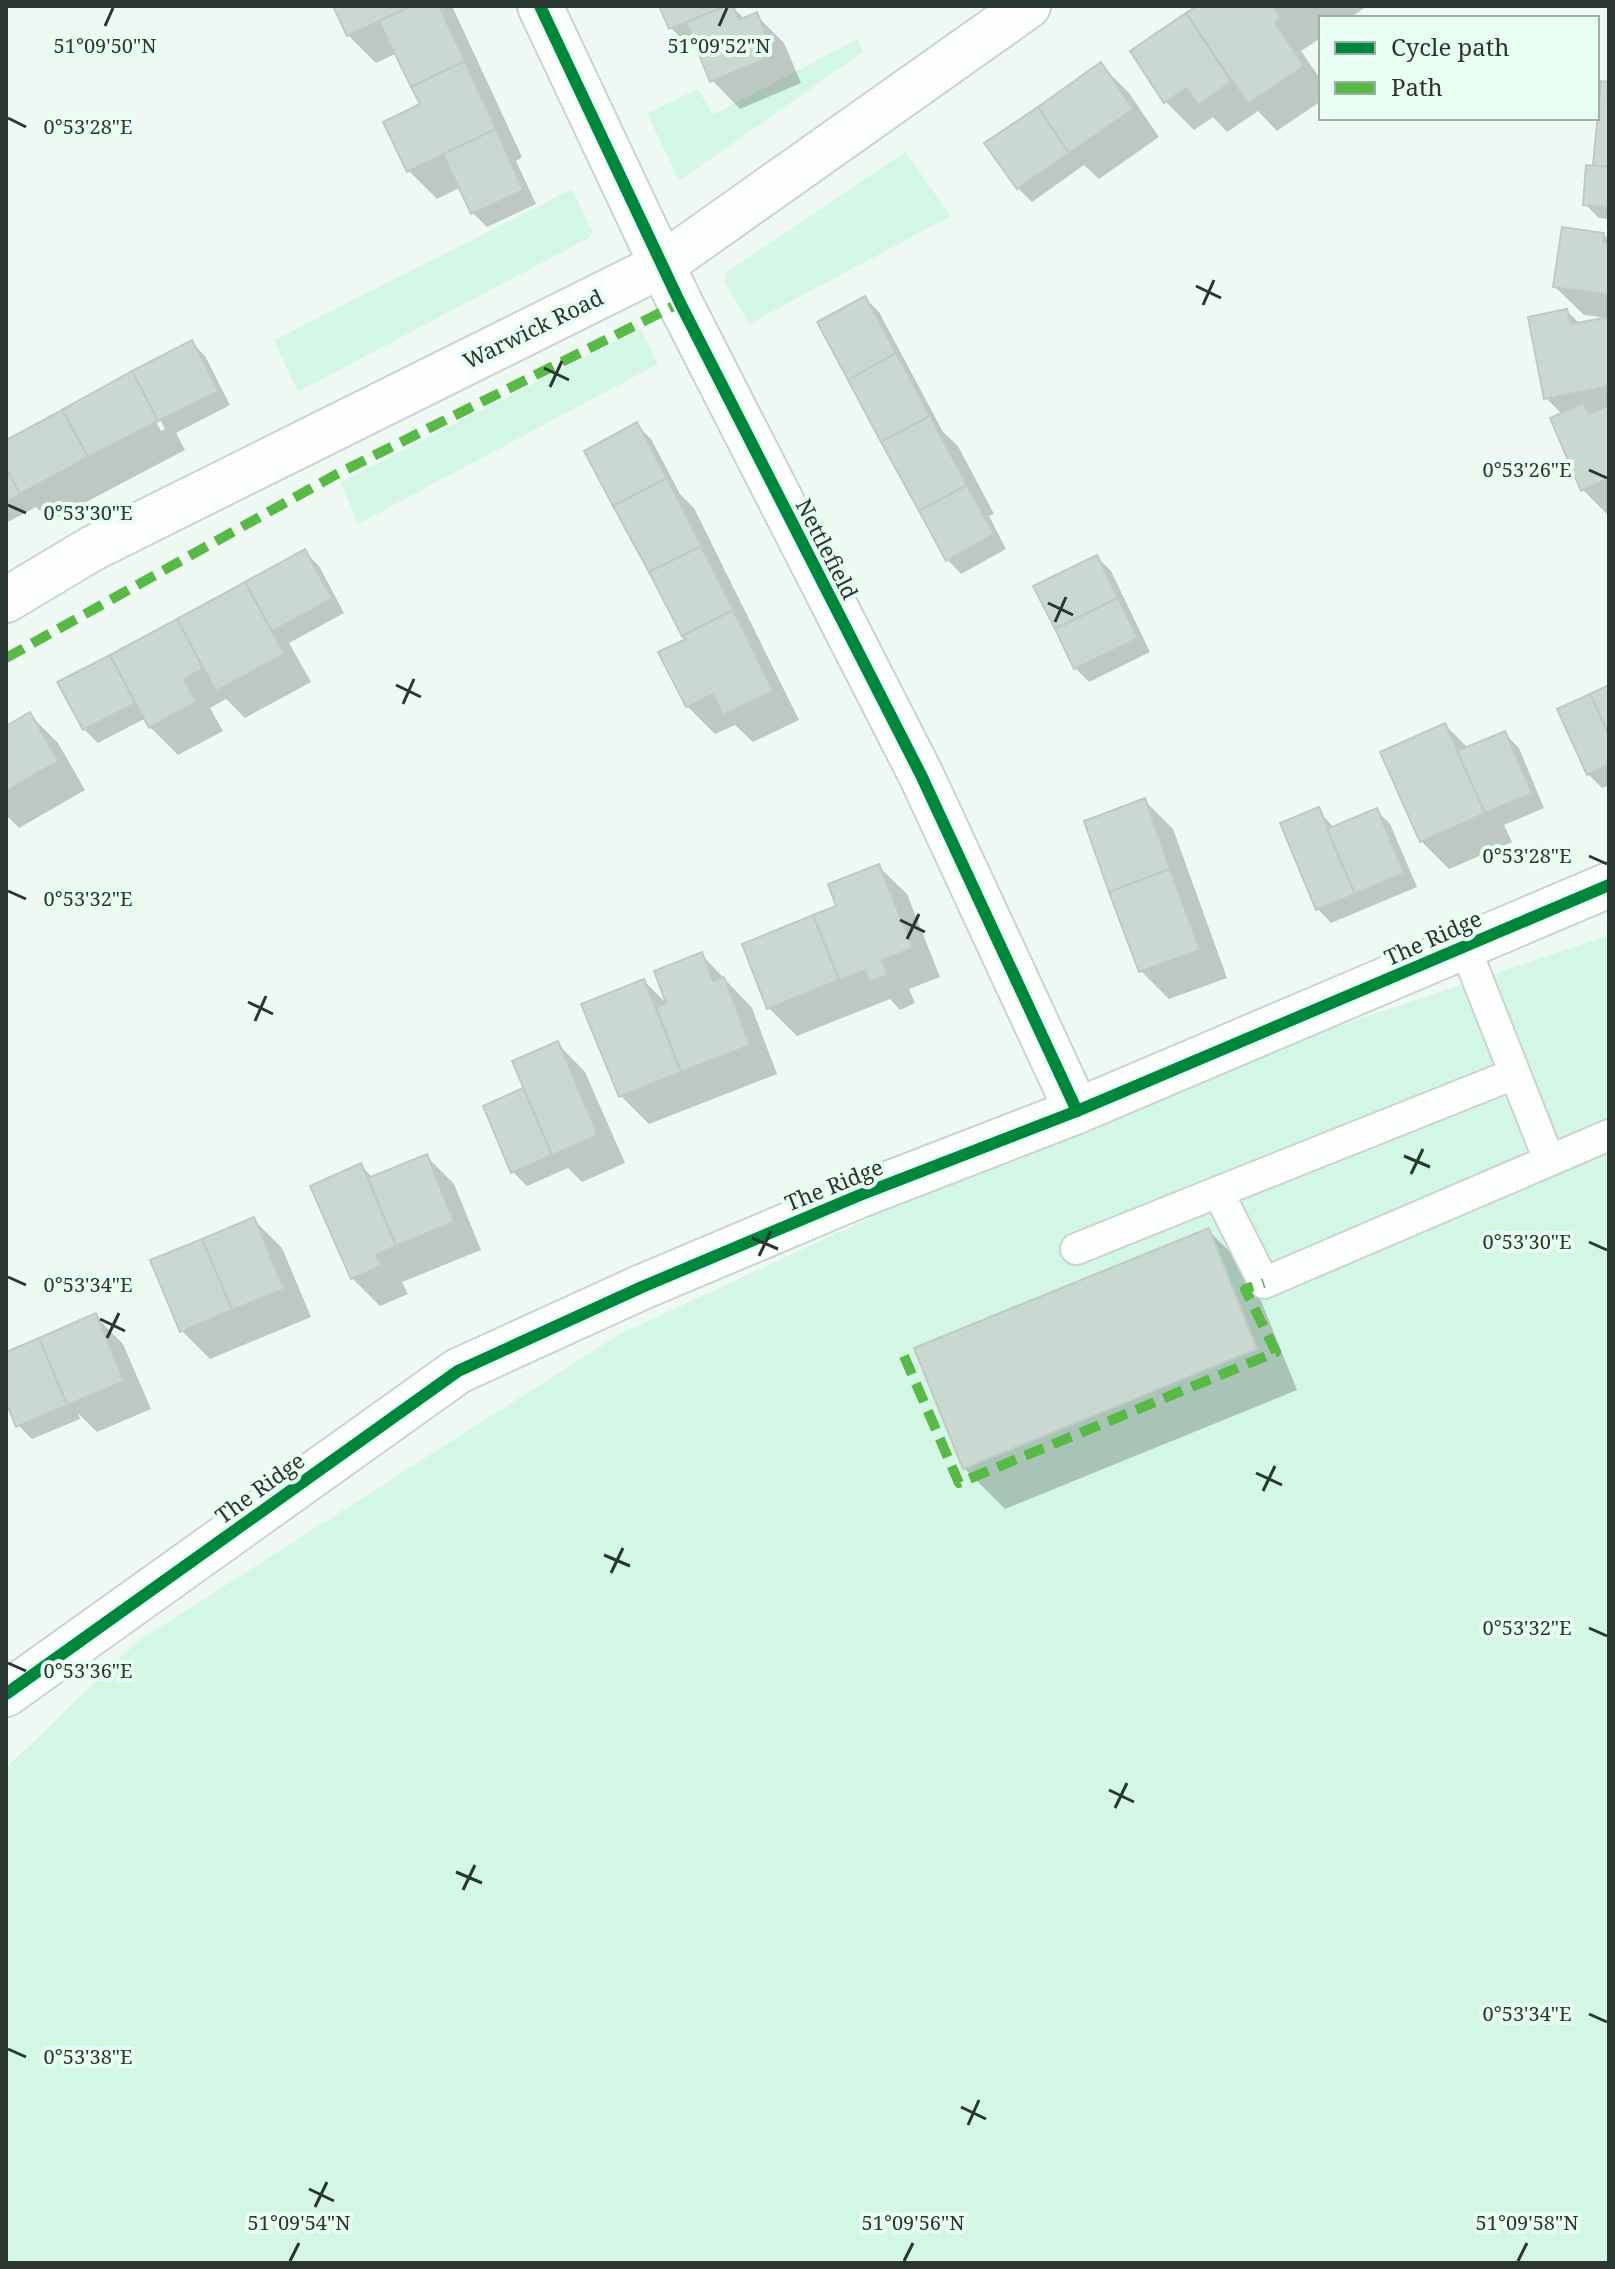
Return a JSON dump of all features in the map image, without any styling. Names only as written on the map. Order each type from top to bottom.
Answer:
[{"type":"street","name":"Nettlefield","points":[[540,6],[662,265],[921,775],[1077,1111]]},
{"type":"street","name":"Warwick Road","points":[[6,600],[93,548],[662,265],[1028,6]]},
{"type":"street","name":"The Ridge","points":[[6,1694],[458,1371],[656,1281],[860,1195],[1077,1111],[1609,885]]},
{"type":"lane","points":[[1464,945],[1549,1160]]},
{"type":"lane","points":[[1076,1249],[1514,1074]]},
{"type":"lane","points":[[1218,1192],[1264,1283],[1609,1135]]},
{"type":"green space","points":[[857,39],[863,52],[679,181],[647,113],[698,89],[713,115]]},
{"type":"green space","points":[[905,152],[951,216],[749,324],[725,282],[727,272]]},
{"type":"green space","points":[[572,189],[593,233],[587,239],[298,392],[274,340]]},
{"type":"green space","points":[[640,329],[658,364],[358,524],[341,482]]},
{"type":"green space","points":[[1609,935],[1609,2263],[6,2263],[6,1768],[138,1641],[618,1335],[1139,1093]]},
{"type":"building","points":[[333,6],[411,6],[347,36]]},
{"type":"building","points":[[411,6],[439,6],[465,61],[411,87],[379,21]]},
{"type":"building","points":[[659,6],[722,6],[722,8],[669,29]]},
{"type":"building","points":[[733,6],[739,20],[757,12],[774,55],[710,82],[686,22]]},
{"type":"building","points":[[1197,6],[1273,6],[1281,18],[1275,23],[1304,66],[1248,104],[1186,13]]},
{"type":"building","points":[[1186,13],[1231,82],[1198,105],[1187,88],[1164,103],[1130,51]]},
{"type":"building","points":[[465,61],[496,129],[407,172],[383,122],[420,104],[411,87]]},
{"type":"building","points":[[1101,62],[1133,109],[1069,153],[1038,107]]},
{"type":"building","points":[[1601,81],[1609,82],[1609,167],[1593,165]]},
{"type":"building","points":[[1038,107],[1069,153],[1017,189],[984,143]]},
{"type":"building","points":[[496,129],[523,190],[471,214],[443,154]]},
{"type":"building","points":[[1586,165],[1609,167],[1609,207],[1583,205]]},
{"type":"building","points":[[1562,227],[1604,233],[1603,242],[1609,243],[1609,295],[1553,287]]},
{"type":"building","points":[[865,296],[896,353],[848,380],[817,322]]},
{"type":"building","points":[[1567,309],[1571,324],[1609,317],[1609,386],[1544,399],[1528,317]]},
{"type":"building","points":[[192,340],[218,391],[158,421],[132,371]]},
{"type":"building","points":[[896,353],[930,416],[881,442],[848,380]]},
{"type":"building","points":[[132,371],[158,421],[88,457],[62,410]]},
{"type":"building","points":[[1583,403],[1589,414],[1609,405],[1609,478],[1581,491],[1550,418]]},
{"type":"building","points":[[62,410],[88,457],[20,494],[6,469],[6,440]]},
{"type":"building","points":[[930,416],[967,485],[919,511],[881,442]]},
{"type":"building","points":[[637,422],[667,478],[613,506],[584,451]]},
{"type":"building","points":[[6,469],[20,494],[6,502]]},
{"type":"building","points":[[667,478],[701,546],[649,572],[613,506]]},
{"type":"building","points":[[967,485],[994,534],[946,561],[919,511]]},
{"type":"building","points":[[701,546],[733,610],[682,636],[649,572]]},
{"type":"building","points":[[305,549],[332,599],[272,631],[245,582]]},
{"type":"building","points":[[1097,555],[1118,598],[1055,629],[1033,586]]},
{"type":"building","points":[[245,582],[284,654],[216,691],[177,619]]},
{"type":"building","points":[[1118,598],[1138,638],[1074,669],[1055,629]]},
{"type":"building","points":[[733,610],[773,691],[723,715],[713,694],[686,707],[658,652]]},
{"type":"building","points":[[177,619],[203,668],[184,679],[196,702],[149,728],[110,655]]},
{"type":"building","points":[[110,655],[135,703],[83,730],[57,682]]},
{"type":"building","points":[[1609,685],[1609,735],[1590,694]]},
{"type":"building","points":[[1590,694],[1609,735],[1609,765],[1587,775],[1557,709]]},
{"type":"building","points":[[30,712],[58,761],[6,791],[6,726]]},
{"type":"building","points":[[1445,723],[1485,813],[1420,842],[1380,752]]},
{"type":"building","points":[[1505,731],[1532,793],[1485,813],[1457,751]]},
{"type":"building","points":[[1145,798],[1170,869],[1109,892],[1084,821]]},
{"type":"building","points":[[1319,807],[1355,894],[1316,910],[1280,823]]},
{"type":"building","points":[[1377,808],[1404,873],[1355,894],[1327,829]]},
{"type":"building","points":[[879,864],[913,948],[882,960],[888,975],[870,982],[865,970],[839,980],[813,915],[836,906],[828,884]]},
{"type":"building","points":[[1170,869],[1200,950],[1139,972],[1109,892]]},
{"type":"building","points":[[813,915],[839,980],[767,1009],[742,944]]},
{"type":"building","points":[[702,952],[713,981],[724,977],[750,1045],[681,1072],[656,1007],[666,1003],[654,971]]},
{"type":"building","points":[[644,979],[681,1072],[619,1097],[581,1004]]},
{"type":"building","points":[[558,1041],[598,1135],[552,1155],[512,1061]]},
{"type":"building","points":[[523,1088],[552,1155],[511,1173],[483,1106]]},
{"type":"building","points":[[427,1154],[454,1222],[396,1246],[368,1178]]},
{"type":"building","points":[[361,1163],[396,1246],[376,1254],[381,1266],[351,1279],[310,1186]]},
{"type":"building","points":[[254,1217],[284,1289],[232,1310],[202,1239]]},
{"type":"building","points":[[1209,1228],[1257,1349],[963,1469],[914,1348]]},
{"type":"building","points":[[202,1239],[232,1310],[180,1332],[150,1260]]},
{"type":"building","points":[[96,1313],[124,1381],[67,1405],[39,1338]]},
{"type":"building","points":[[39,1338],[67,1405],[16,1427],[6,1402],[6,1352]]},
{"type":"marked path","points":[[6,658],[335,475],[680,303]]},
{"type":"marked path","points":[[904,1356],[959,1483],[1276,1352],[1245,1289],[1264,1283]]},
{"type":"cycle path","points":[[540,6],[680,303],[921,775],[1077,1111]]},
{"type":"cycle path","points":[[6,1694],[458,1371],[642,1287],[860,1195],[1077,1111],[1609,885]]}]
